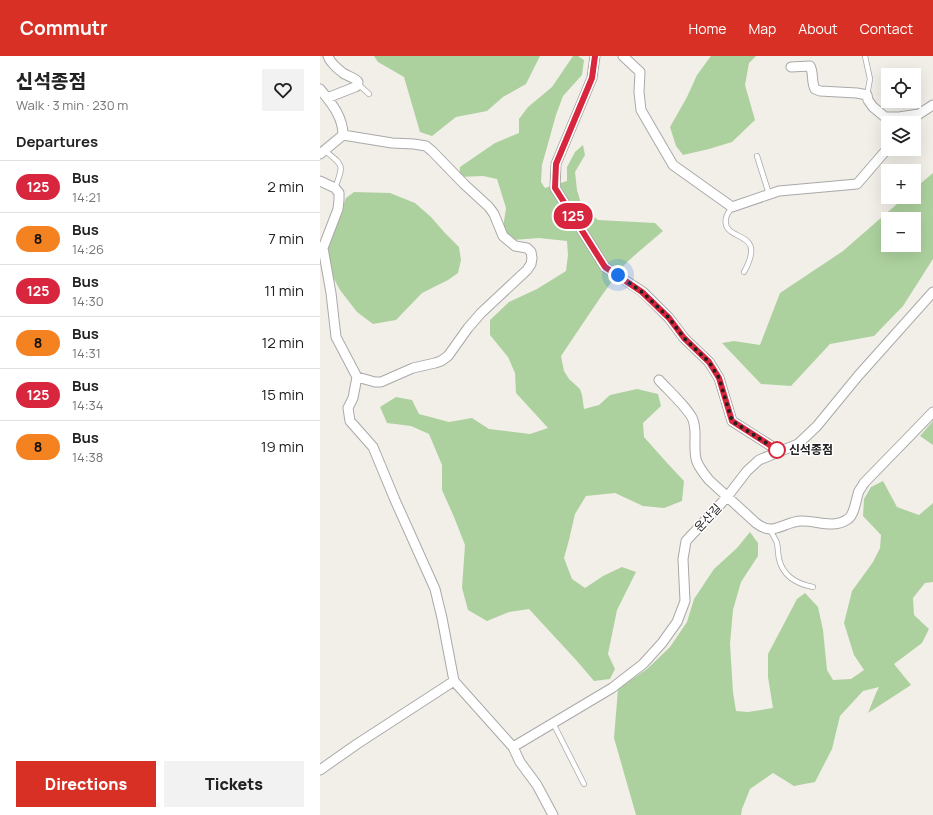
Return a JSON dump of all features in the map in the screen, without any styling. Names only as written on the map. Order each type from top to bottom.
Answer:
[{"type":"street","points":[[327,98],[355,87],[358,84],[355,79],[343,73],[330,61],[328,56]]},
{"type":"street","points":[[595,56],[592,78],[556,164],[555,188],[605,267],[642,292],[669,318],[684,338],[709,362],[719,378],[732,421],[779,451]]},
{"type":"street","points":[[623,56],[640,72],[639,92],[641,110],[673,165],[732,206],[779,191],[856,184],[881,156]]},
{"type":"street","points":[[791,67],[810,66],[812,69],[815,89],[820,91],[867,95],[868,100],[873,107],[885,117],[899,117],[919,114],[932,109]]},
{"type":"street","points":[[320,89],[332,104],[339,117],[342,126],[342,135]]},
{"type":"street","points":[[322,152],[342,135],[392,143],[426,146],[489,207],[504,236],[515,246],[527,248],[532,258],[531,264],[527,270],[482,313],[468,328],[448,356],[441,361],[413,368],[381,382],[375,382],[357,377]]},
{"type":"street","points":[[320,181],[335,188],[339,193],[338,209],[323,248],[331,293],[336,337],[357,377],[353,398],[348,408],[350,421],[373,447],[435,589],[454,682],[513,747],[520,762],[537,785],[553,815]]},
{"type":"street","name":"운산길","points":[[513,747],[612,688],[642,664],[662,643],[677,622],[685,601],[683,560],[686,541],[727,497],[747,471],[759,460],[798,444],[817,426],[858,376],[933,292]]},
{"type":"street","points":[[659,380],[687,410],[693,419],[696,457],[698,464],[709,480],[756,523],[763,528],[770,529],[798,521],[832,524],[839,523],[850,518],[859,491],[864,483],[933,412]]},
{"type":"street","points":[[320,770],[357,744],[454,682]]},
{"type":"lane","points":[[865,56],[870,79],[867,95]]},
{"type":"lane","points":[[358,84],[369,94]]},
{"type":"lane","points":[[322,152],[339,162],[341,167],[335,188]]},
{"type":"lane","points":[[757,156],[769,194]]},
{"type":"lane","points":[[732,206],[727,217],[727,228],[747,240],[751,245],[751,258],[744,272]]},
{"type":"lane","points":[[770,529],[776,542],[781,565],[785,572],[797,582],[813,587]]},
{"type":"lane","points":[[553,723],[584,784]]},
{"type":"green space","points":[[374,56],[540,56],[526,84],[503,97],[487,111],[456,117],[432,136],[420,132],[404,77],[378,62]]},
{"type":"green space","points":[[573,56],[578,56],[584,60],[582,75],[563,96],[542,165],[541,182],[545,188],[567,181],[567,167],[575,152],[583,145],[585,155],[575,172],[577,190],[582,207],[598,220],[655,223],[663,231],[623,266],[600,298],[561,356],[564,371],[569,379],[580,389],[584,409],[599,405],[610,395],[637,389],[658,394],[661,406],[643,423],[644,437],[684,481],[682,501],[664,508],[643,506],[615,493],[586,496],[575,514],[564,558],[572,579],[585,588],[603,576],[622,567],[636,572],[617,610],[608,654],[615,669],[610,679],[594,681],[529,609],[509,612],[487,621],[468,610],[462,588],[465,545],[442,490],[442,465],[429,434],[411,426],[387,423],[380,407],[396,397],[412,400],[419,414],[449,422],[472,418],[489,429],[530,434],[548,428],[516,393],[515,373],[508,357],[490,335],[490,320],[509,302],[537,289],[566,271],[568,255],[567,241],[539,238],[513,240],[503,228],[506,208],[497,179],[483,176],[459,177],[460,167],[495,143],[519,133],[519,119],[528,107],[552,87]]},
{"type":"green space","points":[[711,56],[756,56],[749,63],[745,85],[755,120],[732,142],[683,155],[676,146],[670,127],[687,97],[697,75]]},
{"type":"green space","points":[[933,173],[933,259],[903,306],[874,336],[830,344],[791,386],[761,384],[722,343],[734,341],[760,345],[780,293],[843,251],[881,218],[881,252],[921,252],[921,212],[888,212],[897,204],[921,204],[921,183]]},
{"type":"green space","points":[[354,192],[390,193],[415,203],[431,217],[459,247],[461,260],[458,273],[448,280],[422,293],[396,320],[373,324],[357,312],[340,290],[333,277],[327,246],[346,198]]},
{"type":"green space","points":[[933,421],[933,445],[920,436]]},
{"type":"green space","points":[[883,481],[897,507],[919,515],[933,503],[933,582],[925,583],[913,598],[914,615],[929,629],[922,643],[894,664],[911,685],[868,713],[879,687],[863,691],[840,716],[832,749],[815,782],[794,786],[773,773],[750,789],[741,815],[636,815],[614,738],[618,689],[647,669],[670,647],[687,622],[694,599],[714,569],[737,548],[750,532],[758,543],[758,556],[741,582],[733,610],[730,644],[733,692],[736,711],[748,712],[773,708],[768,677],[768,654],[797,599],[805,593],[818,607],[823,630],[827,670],[833,680],[851,679],[864,670],[854,655],[844,623],[852,591],[873,562],[880,548],[881,535],[863,516],[864,499],[871,487]]},
{"type":"bus line","name":"125","points":[[595,56],[592,78],[556,164],[555,188],[605,267],[642,292],[669,318],[684,338],[709,362],[719,378],[732,421],[779,451]]},
{"type":"place","name":"신석종점","points":[[777,450]]},
{"type":"route","points":[[618,275],[642,292],[660,309],[684,338],[709,362],[719,378],[732,421],[779,451],[777,450]]}]
